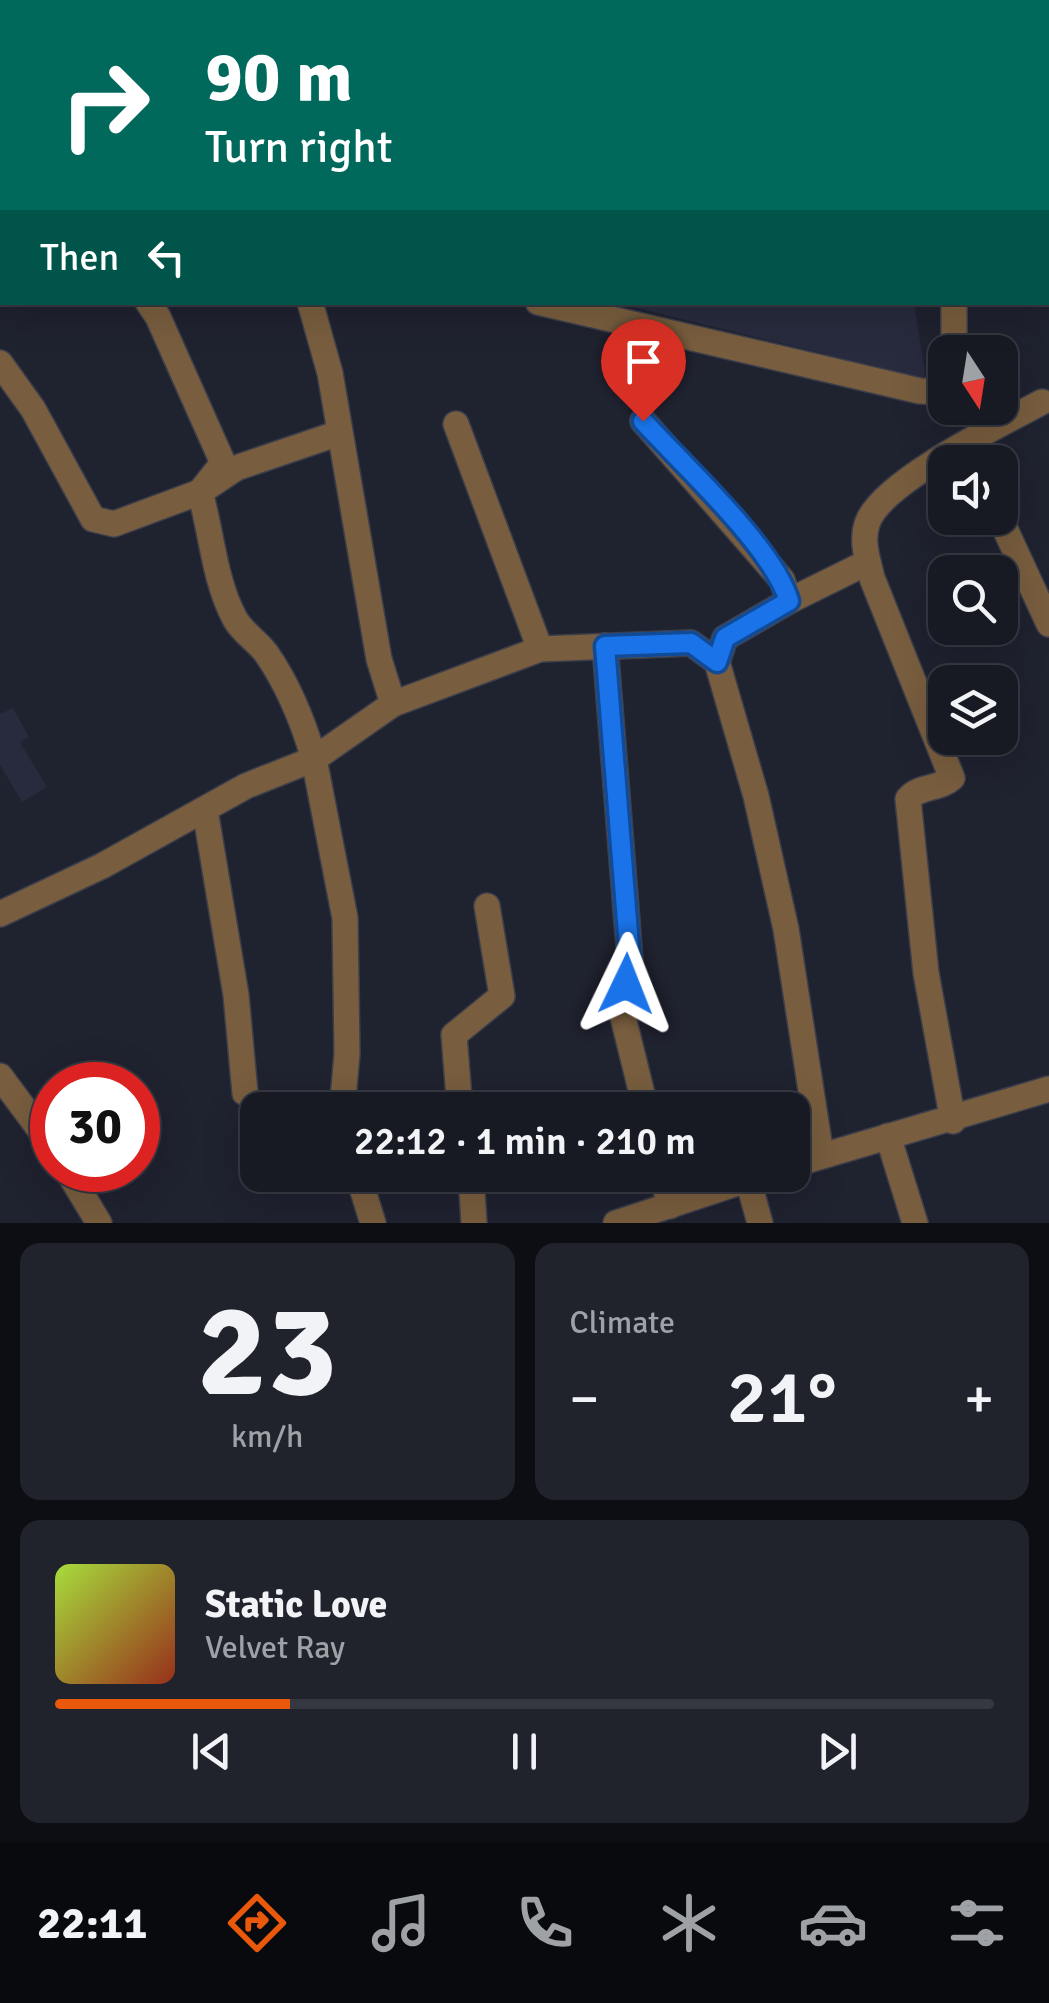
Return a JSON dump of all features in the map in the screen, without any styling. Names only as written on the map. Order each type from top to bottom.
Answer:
[{"type":"street","points":[[150,305],[222,462],[200,492],[220,585],[236,623],[264,650],[285,685],[304,724],[314,759],[345,918],[347,1054],[344,1092]]},
{"type":"street","points":[[311,305],[330,372],[379,659],[393,704]]},
{"type":"street","points":[[551,305],[928,392]]},
{"type":"street","points":[[954,305],[954,335]]},
{"type":"street","points":[[0,362],[33,409],[92,519],[114,524],[200,492],[236,468],[339,433]]},
{"type":"street","points":[[985,445],[1042,402]]},
{"type":"street","points":[[643,421],[747,536],[782,580],[789,601]]},
{"type":"street","points":[[456,424],[540,648]]},
{"type":"street","points":[[928,475],[880,499],[866,524],[868,562],[952,778],[946,784],[913,792],[908,799],[926,973],[952,1121]]},
{"type":"street","points":[[1008,535],[1049,624]]},
{"type":"street","points":[[821,1155],[786,930],[756,796],[717,662],[725,638],[868,562]]},
{"type":"street","points":[[0,914],[246,786],[314,759],[393,704],[540,648],[691,643],[717,662]]},
{"type":"street","points":[[605,646],[630,959],[622,1008],[642,1092]]},
{"type":"street","points":[[206,810],[236,994],[245,1092]]},
{"type":"street","points":[[459,1092],[454,1035],[502,996],[486,906]]},
{"type":"street","points":[[0,1076],[30,1111]]},
{"type":"street","points":[[810,1159],[952,1121],[1049,1089]]},
{"type":"street","points":[[888,1136],[915,1223]]},
{"type":"street","points":[[80,1192],[99,1223]]},
{"type":"street","points":[[363,1192],[373,1223]]},
{"type":"street","points":[[471,1192],[474,1223]]},
{"type":"street","points":[[666,1192],[670,1206]]},
{"type":"street","points":[[616,1223],[712,1192]]},
{"type":"street","points":[[757,1192],[760,1223]]},
{"type":"shaded area","points":[[624,305],[914,305],[926,379]]},
{"type":"shaded area","points":[[13,708],[29,737],[20,742],[47,787],[22,802],[0,765],[0,714]]},
{"type":"route","points":[[626,984],[630,959],[605,646],[691,643],[717,662],[725,638],[789,601],[782,580],[747,536],[643,421]]}]
